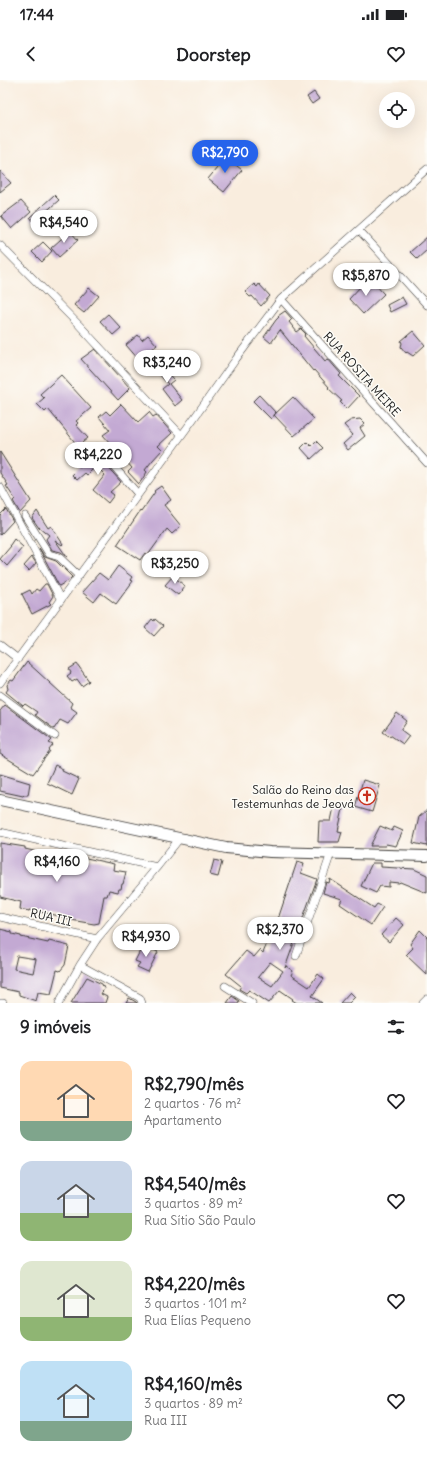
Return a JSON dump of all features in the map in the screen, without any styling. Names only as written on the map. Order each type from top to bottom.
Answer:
[{"type":"main road","points":[[0,800],[239,850],[427,856]]},
{"type":"street","points":[[0,683],[236,359],[282,299],[427,169]]},
{"type":"street","points":[[359,230],[427,305]]},
{"type":"street","points":[[0,245],[79,325],[181,436]]},
{"type":"street","name":"RUA ROSITA MEIRE","points":[[282,299],[427,463]]},
{"type":"street","points":[[97,447],[138,494]]},
{"type":"street","points":[[0,487],[61,600]]},
{"type":"street","points":[[25,516],[49,554],[59,556],[79,576]]},
{"type":"street","points":[[0,645],[18,659]]},
{"type":"street","points":[[0,695],[55,736]]},
{"type":"street","points":[[0,832],[157,867]]},
{"type":"street","points":[[59,1003],[80,965],[97,939],[180,838]]},
{"type":"street","points":[[296,956],[331,853]]},
{"type":"street","name":"RUA III","points":[[0,916],[97,939]]},
{"type":"street","points":[[80,965],[140,998],[142,1003]]},
{"type":"street","points":[[225,986],[252,1003]]},
{"type":"street","points":[[423,1003],[427,999]]},
{"type":"building","points":[[314,92],[319,99],[312,104],[307,97]]},
{"type":"building","points":[[226,157],[242,170],[224,192],[208,179]]},
{"type":"building","points":[[0,171],[11,183],[0,192]]},
{"type":"building","points":[[54,195],[59,200],[34,222],[30,217]]},
{"type":"building","points":[[21,201],[31,212],[12,229],[1,216]]},
{"type":"building","points":[[70,231],[78,240],[59,257],[51,248]]},
{"type":"building","points":[[427,237],[427,250],[417,259],[410,252]]},
{"type":"building","points":[[43,242],[52,251],[42,262],[32,252]]},
{"type":"building","points":[[372,281],[384,294],[363,314],[349,299],[361,286],[364,289]]},
{"type":"building","points":[[254,284],[257,287],[259,284],[270,296],[261,306],[252,296],[250,297],[245,292]]},
{"type":"building","points":[[89,288],[99,296],[84,313],[74,305]]},
{"type":"building","points":[[402,297],[406,304],[390,312],[387,305]]},
{"type":"building","points":[[285,311],[292,319],[289,322],[297,332],[301,329],[306,334],[304,336],[325,361],[328,359],[341,374],[339,376],[359,396],[347,409],[340,402],[342,401],[328,388],[329,387],[314,370],[313,371],[280,330],[271,343],[264,337],[279,317],[278,316]]},
{"type":"building","points":[[108,314],[121,328],[113,335],[100,321]]},
{"type":"building","points":[[413,331],[425,345],[413,356],[407,352],[406,353],[401,347],[401,341]]},
{"type":"building","points":[[138,335],[142,340],[148,335],[157,345],[139,360],[126,345]]},
{"type":"building","points":[[95,349],[130,388],[118,400],[81,359]]},
{"type":"building","points":[[156,361],[174,380],[169,384],[182,400],[175,406],[162,389],[168,384],[151,365]]},
{"type":"building","points":[[61,375],[91,408],[76,421],[78,423],[76,425],[88,438],[78,446],[48,409],[45,412],[37,404],[44,398],[40,394]]},
{"type":"building","points":[[259,395],[276,413],[271,419],[253,401]]},
{"type":"building","points":[[293,397],[314,419],[294,436],[274,415]]},
{"type":"building","points":[[121,404],[138,422],[149,412],[153,417],[156,415],[172,433],[158,446],[162,450],[145,470],[147,472],[139,484],[128,472],[132,468],[103,435],[110,430],[99,417],[106,411],[110,415]]},
{"type":"building","points":[[360,419],[365,424],[360,428],[365,436],[348,450],[343,444],[353,435],[344,425],[351,420]]},
{"type":"building","points":[[316,441],[323,448],[311,459],[301,448],[307,442],[311,446]]},
{"type":"building","points":[[0,452],[31,501],[20,513],[13,501],[15,499],[6,486],[8,485],[0,473]]},
{"type":"building","points":[[82,453],[88,459],[93,454],[105,466],[106,465],[121,482],[110,492],[114,495],[108,503],[93,490],[105,475],[96,466],[87,475],[85,473],[77,480],[72,475],[80,467],[74,460]]},
{"type":"building","points":[[161,486],[171,500],[164,505],[181,526],[172,534],[167,529],[148,555],[145,553],[140,560],[117,545],[155,492],[154,491]]},
{"type":"building","points":[[6,509],[13,521],[0,535],[0,515]]},
{"type":"building","points":[[37,511],[48,528],[51,526],[63,544],[62,545],[55,540],[67,557],[61,552],[52,550],[46,539],[49,535],[39,528],[32,518]]},
{"type":"building","points":[[14,539],[23,547],[7,566],[0,559],[11,546],[10,545]]},
{"type":"building","points":[[39,548],[45,557],[56,561],[72,577],[59,586]]},
{"type":"building","points":[[32,557],[36,563],[29,571],[24,566]]},
{"type":"building","points":[[118,566],[132,577],[130,580],[133,581],[116,604],[101,593],[94,602],[82,592],[99,573],[108,580]]},
{"type":"building","points":[[173,576],[185,586],[178,595],[165,585]]},
{"type":"building","points":[[45,584],[47,584],[53,596],[49,602],[51,604],[32,614],[22,594],[30,590],[32,594],[36,589],[39,591]]},
{"type":"building","points":[[152,619],[154,621],[155,619],[163,626],[154,636],[145,628]]},
{"type":"building","points":[[27,662],[72,703],[70,707],[77,712],[68,724],[60,720],[54,729],[35,715],[37,712],[25,704],[23,706],[6,692],[8,689],[7,685],[11,680],[13,681]]},
{"type":"building","points":[[77,664],[89,681],[82,686],[77,679],[72,682],[67,676],[71,673],[69,669]]},
{"type":"building","points":[[5,705],[52,740],[49,743],[53,745],[49,750],[50,751],[33,774],[0,754],[0,711]]},
{"type":"building","points":[[397,713],[407,721],[401,730],[409,736],[403,744],[383,732]]},
{"type":"building","points":[[55,765],[63,769],[62,771],[79,779],[72,795],[47,783]]},
{"type":"building","points":[[0,774],[30,783],[28,795],[23,796],[0,791]]},
{"type":"building","name":"Salão do Reino das Testemunhas de Jeová","points":[[363,780],[380,785],[372,812],[355,807]]},
{"type":"building","points":[[334,807],[343,809],[338,831],[342,832],[339,842],[318,842],[319,821],[331,821]]},
{"type":"building","points":[[427,810],[427,846],[413,843],[419,817]]},
{"type":"building","points":[[380,826],[392,831],[394,827],[403,831],[396,846],[386,844],[385,846],[370,846]]},
{"type":"building","points":[[0,843],[25,847],[25,849],[59,857],[60,853],[63,853],[114,864],[113,870],[126,872],[123,884],[118,892],[109,890],[107,896],[104,896],[99,923],[94,924],[65,919],[65,917],[20,909],[21,902],[0,897]]},
{"type":"building","points":[[214,860],[222,862],[218,877],[210,875]]},
{"type":"building","points":[[297,862],[304,864],[301,873],[317,879],[285,968],[286,966],[293,971],[291,975],[309,987],[318,974],[324,979],[312,996],[322,1003],[297,1003],[280,990],[269,1003],[249,990],[246,993],[239,989],[241,986],[226,974],[246,951],[254,957],[260,950],[263,953],[274,931]],"holes":[[[270,962],[283,971],[272,986],[258,977]]]},
{"type":"building","points":[[372,863],[381,863],[381,867],[414,869],[427,875],[427,893],[400,882],[389,882],[389,887],[380,886],[376,893],[361,886]]},
{"type":"building","points":[[330,879],[374,908],[377,904],[383,907],[371,925],[340,904],[342,899],[323,893],[326,882],[329,883]]},
{"type":"building","points":[[396,918],[404,925],[389,942],[381,935]]},
{"type":"building","points":[[0,929],[12,932],[12,934],[21,937],[48,943],[49,941],[69,946],[65,965],[60,971],[57,970],[51,994],[38,992],[36,1001],[19,995],[19,992],[0,988]],"holes":[[[17,956],[36,959],[33,973],[14,969]]]},
{"type":"building","points":[[420,930],[427,937],[427,975],[406,955],[413,948],[410,944]]},
{"type":"building","points":[[143,945],[158,952],[148,972],[137,967],[140,963],[135,961]]},
{"type":"building","points":[[87,977],[102,984],[104,989],[101,994],[107,997],[105,1003],[71,1003]]},
{"type":"building","points":[[350,992],[355,997],[349,1003],[340,1003]]},
{"type":"building","points":[[232,996],[239,1001],[238,1003],[227,1003]]},
{"type":"building","points":[[129,998],[136,1002],[137,1003],[126,1003]]},
{"type":"place","name":"Salão do Reino das Testemunhas de Jeová","points":[[367,796]]}]
